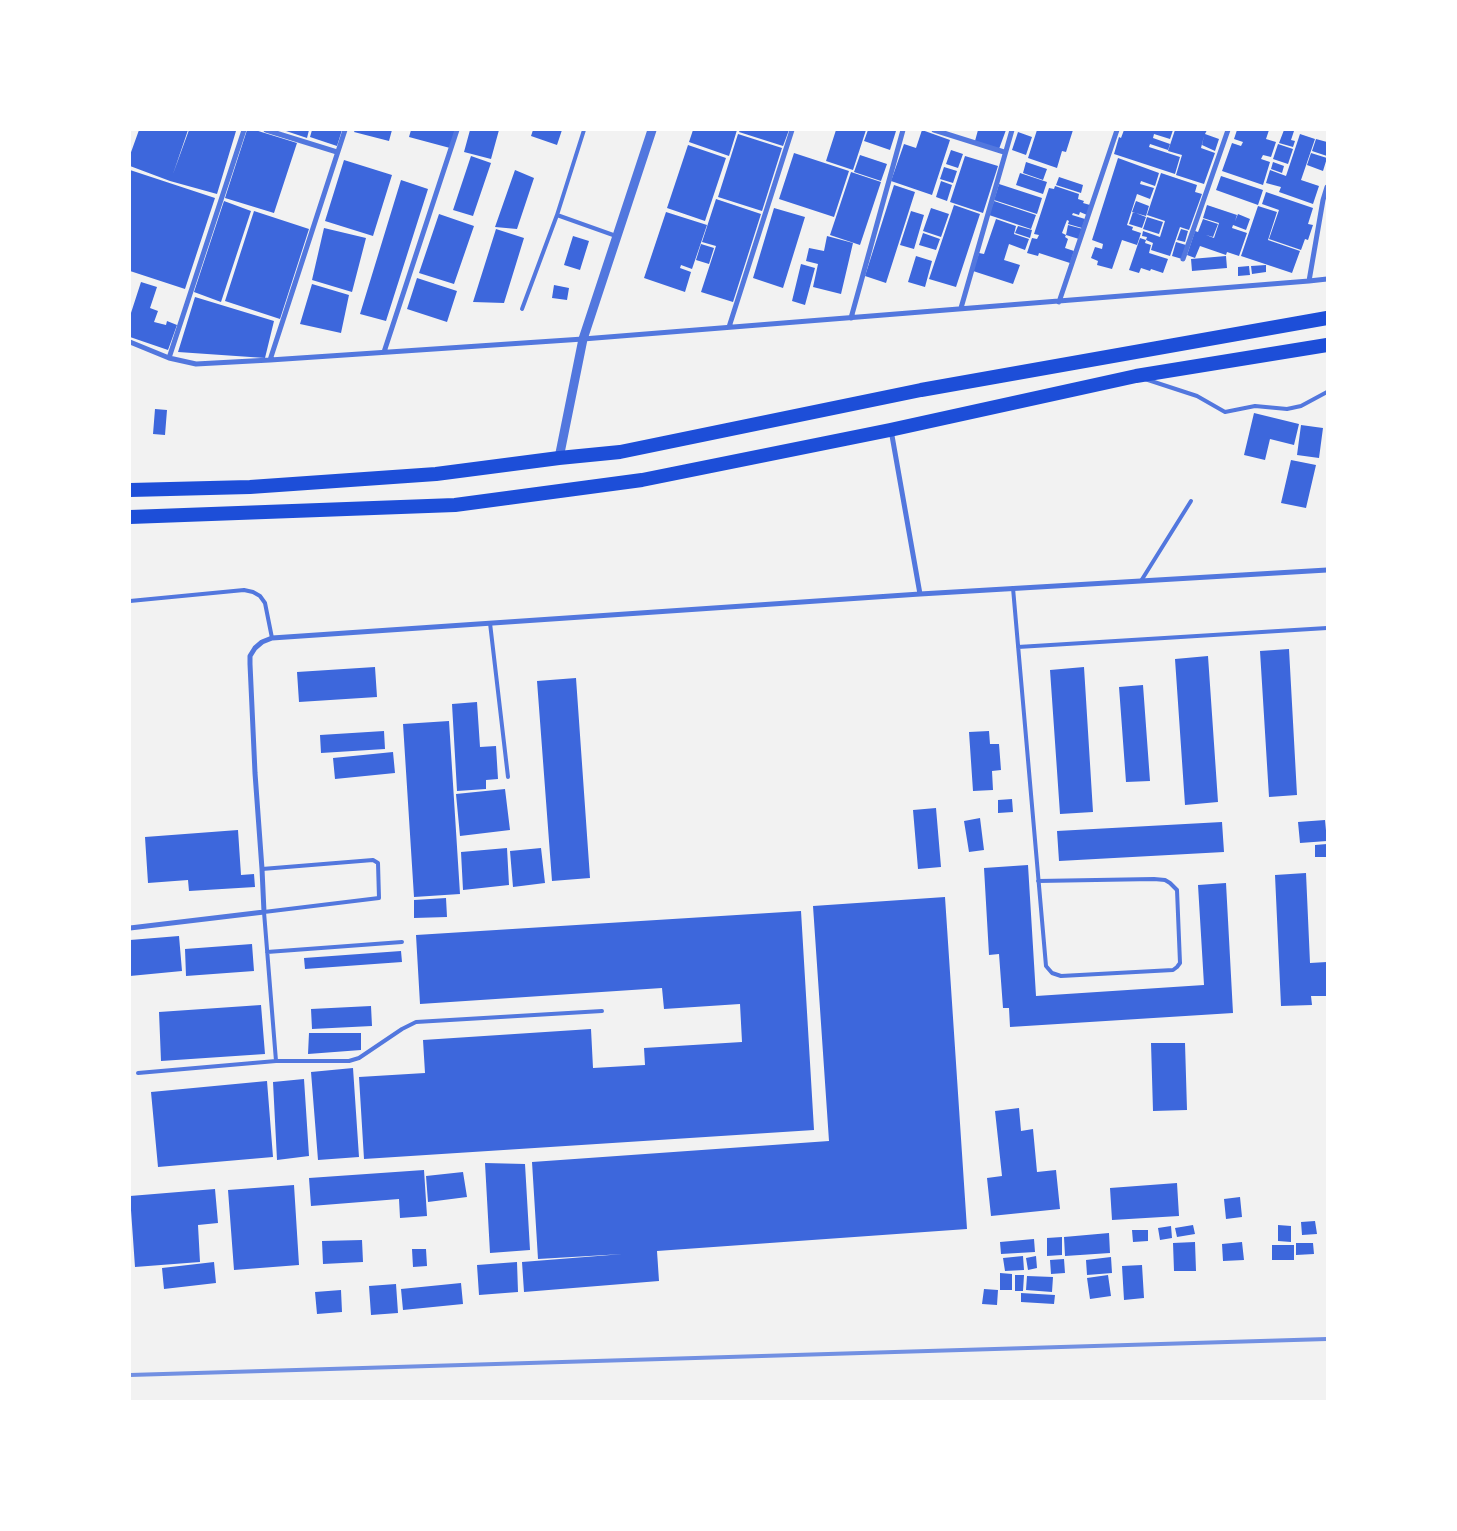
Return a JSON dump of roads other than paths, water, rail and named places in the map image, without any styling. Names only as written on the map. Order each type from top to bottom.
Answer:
[{"type":"highway","points":[[130,490],[250,487],[426,475],[620,452],[921,390],[1327,318]]},
{"type":"highway","points":[[130,516],[454,505],[642,480],[890,430],[1136,376],[1327,345]]},
{"type":"street","points":[[169,358],[244,130]]},
{"type":"street","points":[[266,130],[337,152]]},
{"type":"street","points":[[270,360],[344,130]]},
{"type":"street","points":[[384,352],[457,130]]},
{"type":"street","points":[[559,458],[583,339],[652,130]]},
{"type":"street","points":[[729,327],[792,130]]},
{"type":"street","points":[[851,318],[903,130]]},
{"type":"street","points":[[934,130],[1004,152]]},
{"type":"street","points":[[961,308],[1004,152],[1012,130]]},
{"type":"street","points":[[1059,302],[1117,130]]},
{"type":"street","points":[[1183,259],[1228,130]]},
{"type":"street","points":[[1309,281],[1323,200],[1327,188]]},
{"type":"street","points":[[130,342],[169,358],[196,364],[583,339],[1327,279]]},
{"type":"street","points":[[890,430],[920,594]]},
{"type":"street","points":[[130,928],[264,912],[250,656],[262,642],[272,638],[1013,588],[1327,570]]},
{"type":"lane","points":[[522,309],[557,215],[584,130]]},
{"type":"lane","points":[[557,215],[618,236]]},
{"type":"lane","points":[[1136,376],[1197,396],[1225,412],[1255,406],[1287,408],[1301,406],[1327,392]]},
{"type":"lane","points":[[1141,581],[1191,502]]},
{"type":"lane","points":[[1013,588],[1038,881],[1046,966],[1052,974],[1061,976],[1173,970],[1177,968],[1180,963],[1177,890],[1170,883],[1154,878],[1038,881]]},
{"type":"lane","points":[[130,601],[244,590],[253,592],[260,596],[265,604],[272,638]]},
{"type":"lane","points":[[490,623],[508,777]]},
{"type":"lane","points":[[1018,647],[1327,628]]},
{"type":"lane","points":[[262,869],[373,860],[378,863],[379,898],[264,912],[276,1061]]},
{"type":"lane","points":[[267,952],[402,942]]},
{"type":"lane","points":[[138,1073],[276,1061],[349,1061],[359,1058],[402,1029],[416,1022],[602,1011]]},
{"type":"railway","points":[[130,1375],[1327,1339]]}]
